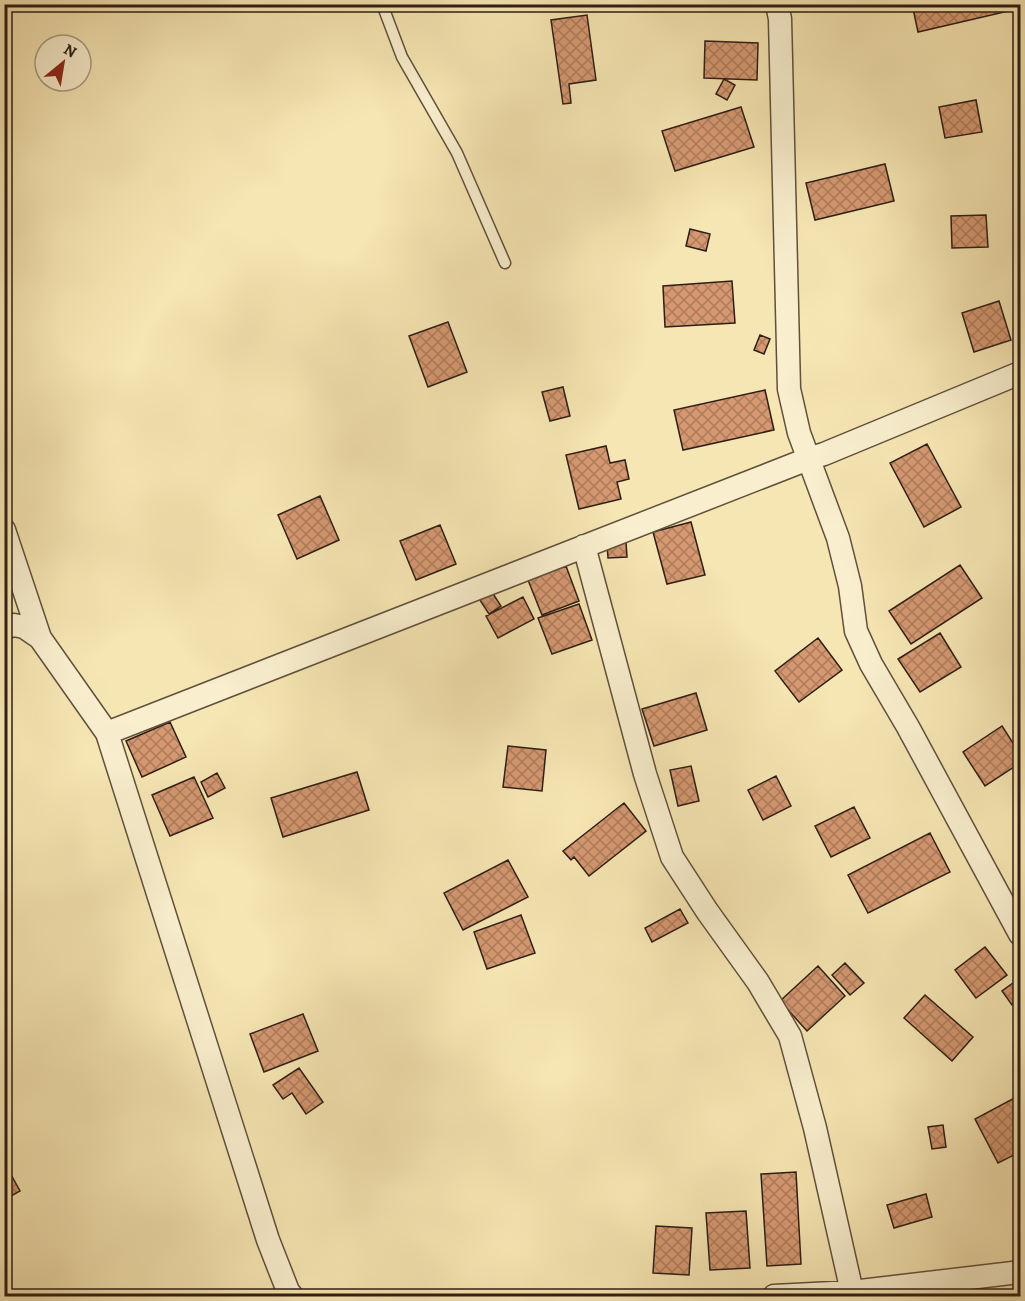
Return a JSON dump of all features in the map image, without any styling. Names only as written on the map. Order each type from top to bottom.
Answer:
[{"type":"street","points":[[777,4],[780,19],[789,389],[799,433],[838,538],[850,586],[856,631],[871,664],[908,727],[1020,934]]},
{"type":"street","points":[[107,733],[824,454],[1020,373]]},
{"type":"street","points":[[4,530],[40,638],[107,733],[268,1240],[292,1296]]},
{"type":"street","points":[[584,546],[645,774],[672,857],[706,911],[758,982],[790,1036],[815,1128],[852,1292]]},
{"type":"street","points":[[4,628],[14,625],[24,627],[40,638]]},
{"type":"street","points":[[774,1296],[852,1292],[1020,1272]]},
{"type":"lane","points":[[382,4],[402,57],[458,153],[505,262]]},
{"type":"building","points":[[912,4],[1012,4],[1013,10],[918,32]]},
{"type":"building","points":[[587,15],[596,80],[569,84],[571,103],[563,104],[551,20]]},
{"type":"building","points":[[705,41],[758,43],[757,80],[704,78]]},
{"type":"building","points":[[724,79],[735,85],[727,100],[716,94]]},
{"type":"building","points":[[976,100],[982,132],[945,138],[939,107]]},
{"type":"building","points":[[741,107],[754,147],[675,171],[662,131]]},
{"type":"building","points":[[885,164],[894,201],[815,220],[806,183]]},
{"type":"building","points":[[986,215],[988,247],[952,248],[951,216]]},
{"type":"building","points":[[690,229],[710,234],[706,251],[686,246]]},
{"type":"building","points":[[732,281],[735,323],[665,327],[663,286]]},
{"type":"building","points":[[999,301],[1011,340],[974,352],[962,313]]},
{"type":"building","points":[[448,322],[467,372],[428,387],[409,336]]},
{"type":"building","points":[[760,335],[770,339],[764,354],[754,350]]},
{"type":"building","points":[[563,387],[570,416],[550,421],[542,392]]},
{"type":"building","points":[[765,390],[774,430],[683,450],[674,410]]},
{"type":"building","points":[[927,444],[961,507],[924,527],[890,463]]},
{"type":"building","points":[[606,446],[610,463],[625,460],[629,479],[617,482],[621,499],[579,509],[566,455]]},
{"type":"building","points":[[320,496],[339,540],[297,559],[278,515]]},
{"type":"building","points":[[691,522],[705,575],[667,584],[653,532]]},
{"type":"building","points":[[440,525],[456,564],[416,580],[400,541]]},
{"type":"building","points":[[626,542],[627,557],[608,558],[607,543]]},
{"type":"building","points":[[960,565],[982,598],[911,644],[889,611]]},
{"type":"building","points":[[566,566],[579,601],[542,615],[528,580]]},
{"type":"building","points":[[488,586],[501,606],[489,614],[476,594]]},
{"type":"building","points":[[523,597],[534,619],[498,638],[486,616]]},
{"type":"building","points":[[579,604],[592,640],[552,654],[538,618]]},
{"type":"building","points":[[940,633],[961,667],[920,692],[898,659]]},
{"type":"building","points":[[818,638],[842,670],[799,702],[775,671]]},
{"type":"building","points":[[696,693],[707,730],[654,746],[642,709]]},
{"type":"building","points":[[1020,715],[1020,728],[1014,721]]},
{"type":"building","points":[[170,722],[186,757],[142,777],[126,741]]},
{"type":"building","points":[[1002,726],[1020,754],[1020,763],[985,786],[963,752]]},
{"type":"building","points":[[508,746],[546,750],[542,791],[503,787]]},
{"type":"building","points":[[691,766],[699,801],[678,806],[670,770]]},
{"type":"building","points":[[357,772],[369,810],[283,837],[271,798]]},
{"type":"building","points":[[217,773],[225,788],[208,797],[201,782]]},
{"type":"building","points":[[776,776],[791,806],[763,820],[748,790]]},
{"type":"building","points":[[194,777],[213,818],[170,836],[152,795]]},
{"type":"building","points":[[624,803],[646,831],[589,876],[574,857],[571,860],[563,851]]},
{"type":"building","points":[[854,807],[870,838],[831,857],[815,826]]},
{"type":"building","points":[[930,833],[950,872],[868,913],[848,875]]},
{"type":"building","points":[[1020,848],[1020,861],[1015,852]]},
{"type":"building","points":[[508,860],[528,897],[463,930],[444,893]]},
{"type":"building","points":[[680,909],[688,923],[652,942],[645,928]]},
{"type":"building","points":[[521,915],[535,953],[487,969],[474,932]]},
{"type":"building","points":[[985,947],[1007,975],[976,998],[955,970]]},
{"type":"building","points":[[845,963],[864,983],[850,995],[832,975]]},
{"type":"building","points":[[818,966],[845,996],[807,1031],[780,1001]]},
{"type":"building","points":[[1020,978],[1020,999],[1012,1005],[1002,991]]},
{"type":"building","points":[[925,995],[973,1037],[952,1061],[904,1018]]},
{"type":"building","points":[[303,1014],[318,1051],[264,1072],[250,1034]]},
{"type":"building","points":[[299,1068],[323,1102],[306,1114],[292,1093],[283,1099],[273,1085]]},
{"type":"building","points":[[1020,1095],[1020,1152],[998,1163],[975,1119]]},
{"type":"building","points":[[943,1125],[946,1147],[932,1149],[928,1127]]},
{"type":"building","points":[[4,1162],[20,1191],[4,1200]]},
{"type":"building","points":[[796,1172],[801,1264],[767,1266],[761,1174]]},
{"type":"building","points":[[926,1194],[932,1217],[894,1228],[887,1205]]},
{"type":"building","points":[[746,1211],[750,1268],[710,1270],[706,1213]]},
{"type":"building","points":[[656,1226],[692,1228],[689,1275],[653,1273]]}]
